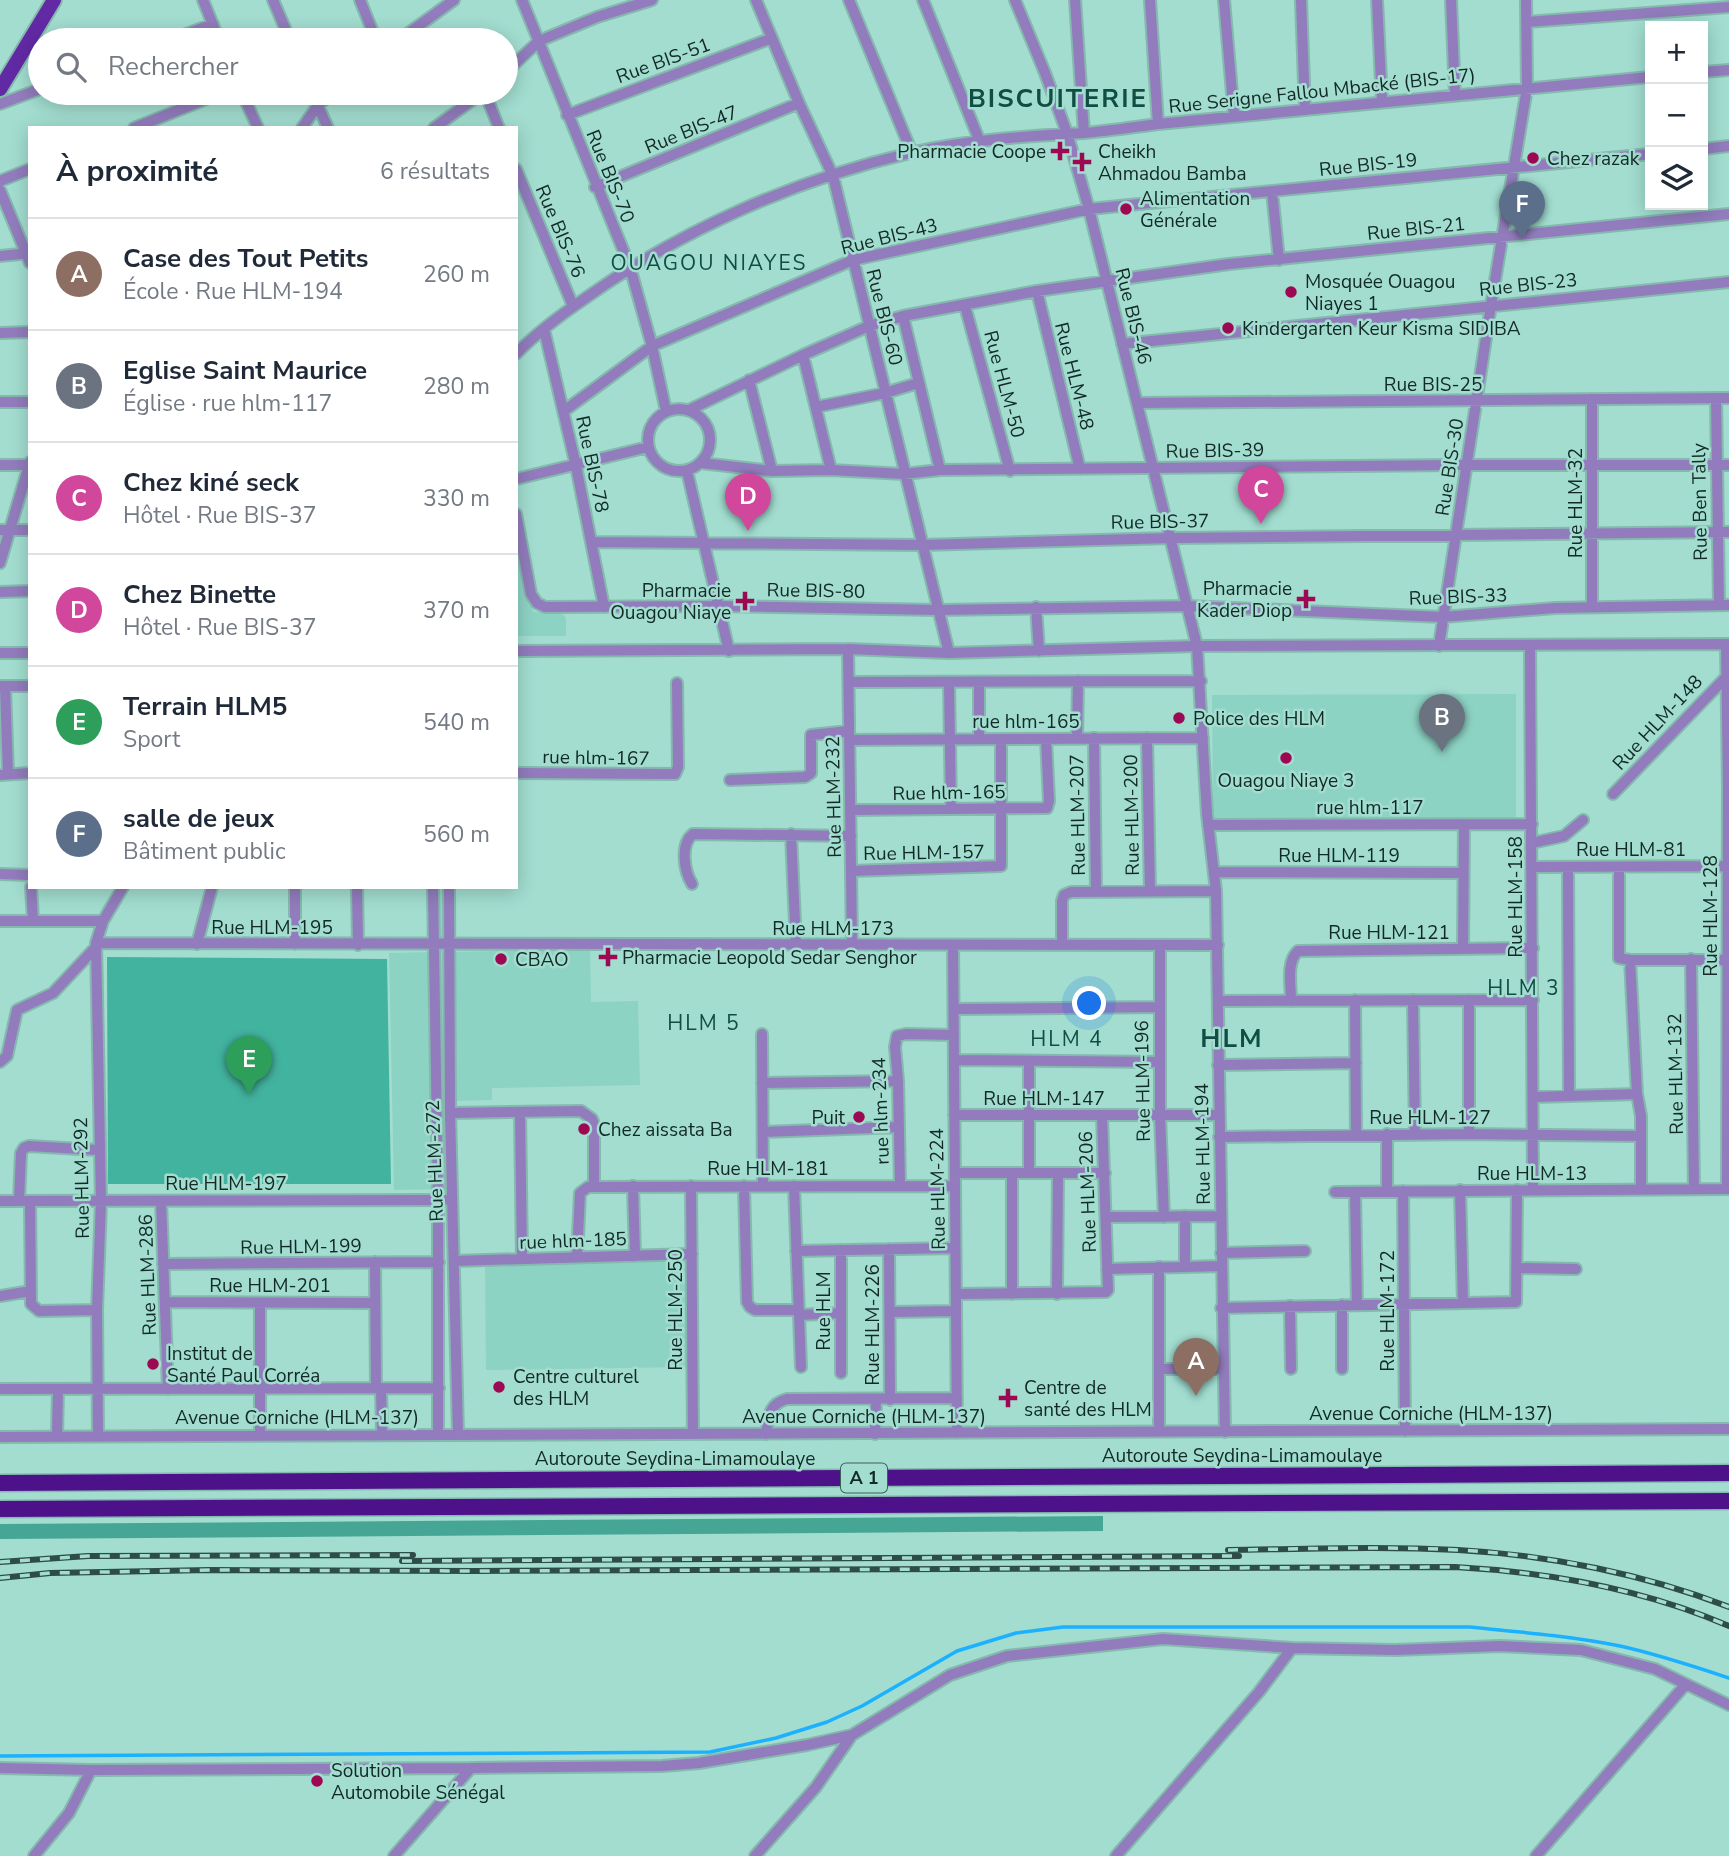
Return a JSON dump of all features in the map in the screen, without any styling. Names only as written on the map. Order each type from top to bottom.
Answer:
[{"type":"highway","name":"Autoroute Seydina-Limamoulaye","points":[[0,1483],[1729,1473]]},
{"type":"highway","name":"A 1","points":[[0,1509],[1729,1501]]},
{"type":"main road","points":[[38,28],[55,1]]},
{"type":"main road","points":[[0,89],[28,44]]},
{"type":"street","points":[[203,0],[214,28]]},
{"type":"street","points":[[273,0],[285,28]]},
{"type":"street","points":[[360,0],[371,28]]},
{"type":"street","points":[[413,28],[442,4],[454,0]]},
{"type":"street","name":"Rue BIS-70","points":[[522,0],[630,267],[652,346],[666,411]]},
{"type":"street","points":[[518,61],[539,41],[597,17],[652,0]]},
{"type":"street","name":"Rue BIS-60","points":[[756,0],[799,103],[834,176],[949,653]]},
{"type":"street","points":[[849,0],[912,153]]},
{"type":"street","points":[[923,0],[980,142]]},
{"type":"street","name":"Rue BIS-46","points":[[1015,0],[1067,133],[1089,209],[1197,646]]},
{"type":"street","points":[[1075,0],[1084,133]]},
{"type":"street","points":[[1150,0],[1158,124]]},
{"type":"street","points":[[1224,0],[1234,116]]},
{"type":"street","points":[[1301,0],[1305,110]]},
{"type":"street","points":[[1377,0],[1382,102]]},
{"type":"street","points":[[1451,0],[1455,94]]},
{"type":"street","name":"Rue BIS-30","points":[[1439,646],[1527,88],[1526,0]]},
{"type":"street","points":[[1527,22],[1729,7]]},
{"type":"street","points":[[202,28],[212,24]]},
{"type":"street","name":"Rue BIS-51","points":[[567,115],[772,38]]},
{"type":"street","points":[[1708,72],[1729,70]]},
{"type":"street","name":"Rue Serigne Fallou Mbacké (BIS-17)","points":[[518,348],[630,267],[777,193],[912,153],[980,142],[1067,133],[1645,77]]},
{"type":"street","points":[[0,104],[28,94]]},
{"type":"street","name":"Rue BIS-47","points":[[596,187],[799,103]]},
{"type":"street","points":[[139,126],[192,105]]},
{"type":"street","points":[[247,105],[257,126]]},
{"type":"street","points":[[303,126],[318,105]]},
{"type":"street","points":[[318,105],[327,126]]},
{"type":"street","points":[[437,126],[466,105]]},
{"type":"street","points":[[488,105],[498,126]]},
{"type":"street","points":[[1708,148],[1729,146]]},
{"type":"street","name":"Rue BIS-19","points":[[1089,209],[1645,154]]},
{"type":"street","points":[[0,181],[28,170]]},
{"type":"street","name":"Rue BIS-76","points":[[518,174],[573,306]]},
{"type":"street","points":[[0,190],[28,255]]},
{"type":"street","points":[[1272,191],[1279,260]]},
{"type":"street","name":"Rue BIS-43","points":[[564,411],[652,346],[853,260],[1089,209]]},
{"type":"street","name":"Rue BIS-21","points":[[689,410],[869,326],[903,316],[1037,291],[1229,264],[1729,214]]},
{"type":"street","points":[[0,256],[28,257]]},
{"type":"street","name":"Rue BIS-23","points":[[1122,344],[1729,282]]},
{"type":"street","name":"Rue HLM-48","points":[[1037,291],[1080,469]]},
{"type":"street","name":"Rue HLM-50","points":[[965,306],[1010,471]]},
{"type":"street","points":[[903,316],[940,470]]},
{"type":"street","name":"Rue BIS-78","points":[[544,329],[576,466],[604,607]]},
{"type":"street","points":[[0,333],[28,332]]},
{"type":"street","points":[[803,355],[831,470]]},
{"type":"street","points":[[749,380],[772,471]]},
{"type":"street","points":[[816,407],[885,393],[918,383]]},
{"type":"street","name":"Rue Ben Tally","points":[[1716,398],[1717,532],[1724,605]]},
{"type":"street","name":"Rue BIS-25","points":[[1137,403],[1729,398]]},
{"type":"street","name":"Rue HLM-32","points":[[1592,399],[1592,607]]},
{"type":"street","points":[[0,402],[28,402]]},
{"type":"street","points":[[689,410],[702,419],[710,433],[709,449],[701,463],[687,471],[663,468],[651,455],[648,447],[652,425],[666,411],[689,410]]},
{"type":"street","points":[[518,479],[648,447]]},
{"type":"street","name":"Rue BIS-39","points":[[701,463],[772,471],[831,470],[904,474],[940,470],[1466,465],[1729,466]]},
{"type":"street","points":[[0,465],[28,464]]},
{"type":"street","points":[[0,563],[5,530],[28,467]]},
{"type":"street","points":[[687,471],[729,650]]},
{"type":"street","name":"Rue BIS-80","points":[[518,525],[531,594],[537,603],[545,607],[718,606],[938,610],[1187,606]]},
{"type":"street","points":[[5,530],[28,530]]},
{"type":"street","name":"Rue BIS-37","points":[[592,542],[922,545],[1172,538],[1729,532]]},
{"type":"street","points":[[0,592],[28,591]]},
{"type":"street","name":"Rue BIS-33","points":[[1187,606],[1443,617],[1592,607],[1724,605]]},
{"type":"street","points":[[1036,607],[1039,651]]},
{"type":"street","points":[[518,651],[848,649],[949,653],[1197,646],[1727,644]]},
{"type":"street","name":"Rue HLM-128","points":[[1727,644],[1728,1189]]},
{"type":"street","name":"Rue HLM-158","points":[[1530,645],[1533,1190]]},
{"type":"street","name":"Rue HLM-194","points":[[1197,646],[1218,945],[1218,1115],[1225,1432]]},
{"type":"street","name":"Rue HLM-232","points":[[848,649],[852,945]]},
{"type":"street","points":[[0,653],[28,653]]},
{"type":"street","name":"Rue HLM-148","points":[[1613,793],[1728,674]]},
{"type":"street","points":[[949,681],[951,809]]},
{"type":"street","points":[[1077,738],[1078,681]]},
{"type":"street","points":[[849,682],[1201,681]]},
{"type":"street","points":[[979,682],[979,739]]},
{"type":"street","name":"rue hlm-167","points":[[518,773],[675,774],[678,767],[677,683]]},
{"type":"street","points":[[28,686],[3,686],[4,774],[28,773]]},
{"type":"street","name":"rue hlm-165","points":[[730,780],[805,778],[811,773],[811,735],[950,739],[1203,738]]},
{"type":"street","name":"Rue HLM-207","points":[[1094,738],[1096,892]]},
{"type":"street","name":"Rue HLM-200","points":[[1147,738],[1150,891]]},
{"type":"street","points":[[1001,739],[1002,809]]},
{"type":"street","name":"Rue hlm-165","points":[[850,810],[1047,808],[1046,739]]},
{"type":"street","name":"Rue HLM-157","points":[[851,870],[997,868],[1002,865],[1002,809]]},
{"type":"street","points":[[1532,843],[1564,836],[1583,820]]},
{"type":"street","points":[[1463,949],[1464,824]]},
{"type":"street","name":"rue hlm-117","points":[[1208,825],[1532,824]]},
{"type":"street","points":[[692,884],[686,872],[686,847],[688,838],[693,834],[851,835]]},
{"type":"street","points":[[791,834],[796,945]]},
{"type":"street","name":"Rue HLM-81","points":[[1533,867],[1728,866]]},
{"type":"street","points":[[1568,867],[1569,1096]]},
{"type":"street","points":[[1619,867],[1641,1136],[1641,1189]]},
{"type":"street","name":"Rue HLM-119","points":[[1214,872],[1463,873]]},
{"type":"street","points":[[0,874],[28,875]]},
{"type":"street","points":[[31,889],[33,920]]},
{"type":"street","name":"Rue HLM-292","points":[[98,1435],[97,1310],[101,1201],[96,945],[103,921],[122,889]]},
{"type":"street","points":[[197,944],[211,889]]},
{"type":"street","points":[[295,889],[295,944]]},
{"type":"street","points":[[357,889],[358,945]]},
{"type":"street","name":"Rue HLM-272","points":[[433,889],[439,1262],[438,1434]]},
{"type":"street","name":"Rue HLM-272","points":[[449,889],[450,1113],[458,1434]]},
{"type":"street","points":[[1062,945],[1062,901],[1064,895],[1071,892],[1216,891]]},
{"type":"street","points":[[0,921],[103,921]]},
{"type":"street","points":[[0,1062],[7,1056],[17,1010],[52,993],[96,945]]},
{"type":"street","name":"Rue HLM-195","points":[[96,945],[449,945]]},
{"type":"street","name":"Rue HLM-173","points":[[449,945],[1218,945]]},
{"type":"street","name":"Rue HLM-224","points":[[953,945],[957,1433]]},
{"type":"street","name":"Rue HLM-196","points":[[1160,945],[1159,1062],[1164,1217]]},
{"type":"street","name":"Rue HLM-121","points":[[1291,1001],[1291,962],[1298,951],[1533,948]]},
{"type":"street","points":[[1625,959],[1728,960]]},
{"type":"street","name":"Rue HLM-132","points":[[1691,959],[1694,1189]]},
{"type":"street","points":[[1218,1001],[1533,999]]},
{"type":"street","points":[[1355,1000],[1356,1135]]},
{"type":"street","points":[[1413,1000],[1415,1134]]},
{"type":"street","points":[[1469,1000],[1469,1134]]},
{"type":"street","points":[[954,1009],[1159,1007]]},
{"type":"street","points":[[762,1034],[763,1186]]},
{"type":"street","name":"rue hlm-234","points":[[900,1186],[895,1048],[897,1036],[954,1035]]},
{"type":"street","points":[[954,1060],[1159,1062]]},
{"type":"street","points":[[1028,1061],[1029,1173]]},
{"type":"street","points":[[1218,1065],[1356,1063]]},
{"type":"street","points":[[762,1083],[898,1081]]},
{"type":"street","points":[[1533,1097],[1637,1094]]},
{"type":"street","points":[[450,1113],[581,1111],[592,1119],[594,1186]]},
{"type":"street","points":[[520,1112],[522,1259]]},
{"type":"street","name":"Rue HLM-147","points":[[954,1115],[1218,1115]]},
{"type":"street","name":"Rue HLM-206","points":[[1102,1115],[1107,1269]]},
{"type":"street","points":[[763,1132],[899,1127]]},
{"type":"street","name":"Rue HLM-127","points":[[1219,1137],[1415,1134],[1641,1136]]},
{"type":"street","points":[[1387,1135],[1387,1191]]},
{"type":"street","points":[[97,1310],[39,1311],[31,1304],[21,1153],[29,1146],[99,1150]]},
{"type":"street","points":[[955,1173],[1105,1173]]},
{"type":"street","points":[[1012,1173],[1012,1294]]},
{"type":"street","points":[[1057,1294],[1058,1173]]},
{"type":"street","name":"Rue HLM-181","points":[[577,1257],[580,1193],[582,1189],[594,1186],[955,1186]]},
{"type":"street","points":[[633,1186],[635,1256]]},
{"type":"street","name":"Rue HLM-250","points":[[691,1186],[693,1434]]},
{"type":"street","points":[[744,1186],[747,1302],[750,1307],[755,1310],[841,1313]]},
{"type":"street","points":[[794,1186],[801,1367]]},
{"type":"street","name":"Rue HLM-13","points":[[1335,1192],[1728,1189]]},
{"type":"street","points":[[1221,1308],[1514,1303],[1517,1301],[1517,1190]]},
{"type":"street","name":"Rue HLM-172","points":[[1403,1191],[1405,1431]]},
{"type":"street","points":[[1460,1191],[1463,1303]]},
{"type":"street","points":[[1355,1192],[1357,1305]]},
{"type":"street","name":"Rue HLM-197","points":[[0,1201],[453,1200]]},
{"type":"street","name":"Rue HLM-286","points":[[161,1201],[168,1389]]},
{"type":"street","points":[[1185,1216],[1185,1267]]},
{"type":"street","points":[[1106,1217],[1220,1216]]},
{"type":"street","points":[[796,1251],[956,1248]]},
{"type":"street","name":"Rue HLM-226","points":[[889,1249],[890,1400]]},
{"type":"street","name":"Rue HLM","points":[[841,1250],[841,1373]]},
{"type":"street","points":[[1220,1253],[1305,1251]]},
{"type":"street","name":"rue hlm-185","points":[[454,1261],[692,1254]]},
{"type":"street","points":[[375,1262],[382,1434]]},
{"type":"street","name":"Rue HLM-199","points":[[163,1264],[439,1262]]},
{"type":"street","points":[[956,1294],[1106,1292],[1107,1269],[1221,1266]]},
{"type":"street","points":[[1159,1268],[1159,1432]]},
{"type":"street","points":[[1517,1268],[1576,1269]]},
{"type":"street","points":[[0,1296],[31,1291]]},
{"type":"street","name":"Rue HLM-201","points":[[165,1302],[375,1303]]},
{"type":"street","points":[[260,1303],[260,1434]]},
{"type":"street","points":[[1342,1305],[1342,1369]]},
{"type":"street","points":[[1290,1306],[1291,1369]]},
{"type":"street","points":[[890,1312],[956,1311]]},
{"type":"street","points":[[1160,1369],[1223,1369]]},
{"type":"street","points":[[0,1389],[439,1388]]},
{"type":"street","points":[[57,1436],[58,1389]]},
{"type":"street","points":[[766,1434],[770,1410],[776,1402],[787,1399],[957,1398]]},
{"type":"street","points":[[875,1434],[876,1400]]},
{"type":"street","name":"Avenue Corniche (HLM-137)","points":[[0,1437],[1729,1429]]},
{"type":"street","points":[[0,1768],[471,1768],[687,1764],[852,1735],[950,1675],[1007,1656],[1163,1639],[1292,1648],[1395,1650],[1500,1646],[1581,1650],[1655,1669],[1729,1705]]},
{"type":"street","points":[[1116,1856],[1259,1692],[1292,1648]]},
{"type":"street","points":[[1536,1856],[1686,1684]]},
{"type":"street","points":[[755,1856],[816,1787],[852,1735]]},
{"type":"street","points":[[394,1856],[471,1768]]},
{"type":"street","points":[[34,1856],[69,1813],[91,1770]]},
{"type":"shaded area","points":[[518,543],[533,612],[561,612],[566,618],[566,636],[518,636]]},
{"type":"shaded area","points":[[1516,694],[1516,819],[1213,820],[1212,695]]},
{"type":"shaded area","points":[[435,889],[447,889],[447,952],[590,949],[591,1002],[638,1001],[640,1085],[492,1088],[492,1100],[456,1101],[458,1189],[394,1190],[389,953],[435,952]]},
{"type":"shaded area","points":[[107,957],[387,959],[391,1184],[108,1184]]},
{"type":"shaded area","points":[[688,1258],[689,1367],[486,1370],[485,1263]]},
{"type":"shaded area","points":[[1103,1516],[1103,1531],[0,1539],[0,1524]]},
{"type":"waterway","points":[[0,1756],[710,1752],[776,1738],[827,1722],[862,1706],[957,1651],[1016,1633],[1063,1627],[1469,1627],[1620,1646],[1729,1678]]},
{"type":"railway","points":[[1228,1550],[1401,1548],[1527,1556],[1630,1576],[1729,1607]]},
{"type":"railway","points":[[0,1562],[88,1556],[413,1555]]},
{"type":"railway","points":[[402,1561],[1239,1556]]},
{"type":"railway","points":[[0,1578],[50,1573],[210,1570],[1455,1567],[1525,1573],[1594,1584],[1663,1602],[1729,1626]]},
{"type":"place","name":"Pharmacie Coope","points":[[1060,151]]},
{"type":"place","name":"Chez razak","points":[[1533,158]]},
{"type":"place","name":"Cheikh Ahmadou Bamba","points":[[1082,162]]},
{"type":"place","name":"Alimentation Générale","points":[[1126,209]]},
{"type":"place","name":"salle de jeux","points":[[1522,239]]},
{"type":"place","name":"Mosquée Ouagou Niayes 1","points":[[1291,292]]},
{"type":"place","name":"Kindergarten Keur Kisma SIDIBA","points":[[1228,328]]},
{"type":"place","name":"Chez kiné seck","points":[[1261,524]]},
{"type":"place","name":"Chez Binette","points":[[748,531]]},
{"type":"place","name":"Pharmacie Kader Diop","points":[[1306,599]]},
{"type":"place","name":"Pharmacie Ouagou Niaye","points":[[745,601]]},
{"type":"place","name":"Police des HLM","points":[[1179,718]]},
{"type":"place","name":"Eglise Saint Maurice","points":[[1442,752]]},
{"type":"place","name":"Ouagou Niaye 3","points":[[1286,758]]},
{"type":"place","name":"Pharmacie Leopold Sedar Senghor","points":[[608,957]]},
{"type":"place","name":"CBAO","points":[[501,959]]},
{"type":"place","name":"Terrain HLM5","points":[[249,1094]]},
{"type":"place","name":"Puit","points":[[859,1117]]},
{"type":"place","name":"Chez aissata Ba","points":[[584,1129]]},
{"type":"place","name":"Institut de Santé Paul Corréa","points":[[153,1364]]},
{"type":"place","name":"Centre culturel des HLM","points":[[499,1387]]},
{"type":"place","name":"Case des Tout Petits","points":[[1196,1396]]},
{"type":"place","name":"Centre de santé des HLM","points":[[1008,1398]]},
{"type":"place","name":"Solution Automobile Sénégal","points":[[317,1781]]},
{"type":"district","name":"BISCUITERIE","points":[[1058,98]]},
{"type":"district","name":"OUAGOU NIAYES","points":[[709,263]]},
{"type":"district","name":"HLM 3","points":[[1524,988]]},
{"type":"district","name":"HLM 5","points":[[704,1023]]},
{"type":"district","name":"HLM","points":[[1232,1038]]},
{"type":"district","name":"HLM 4","points":[[1067,1039]]}]
